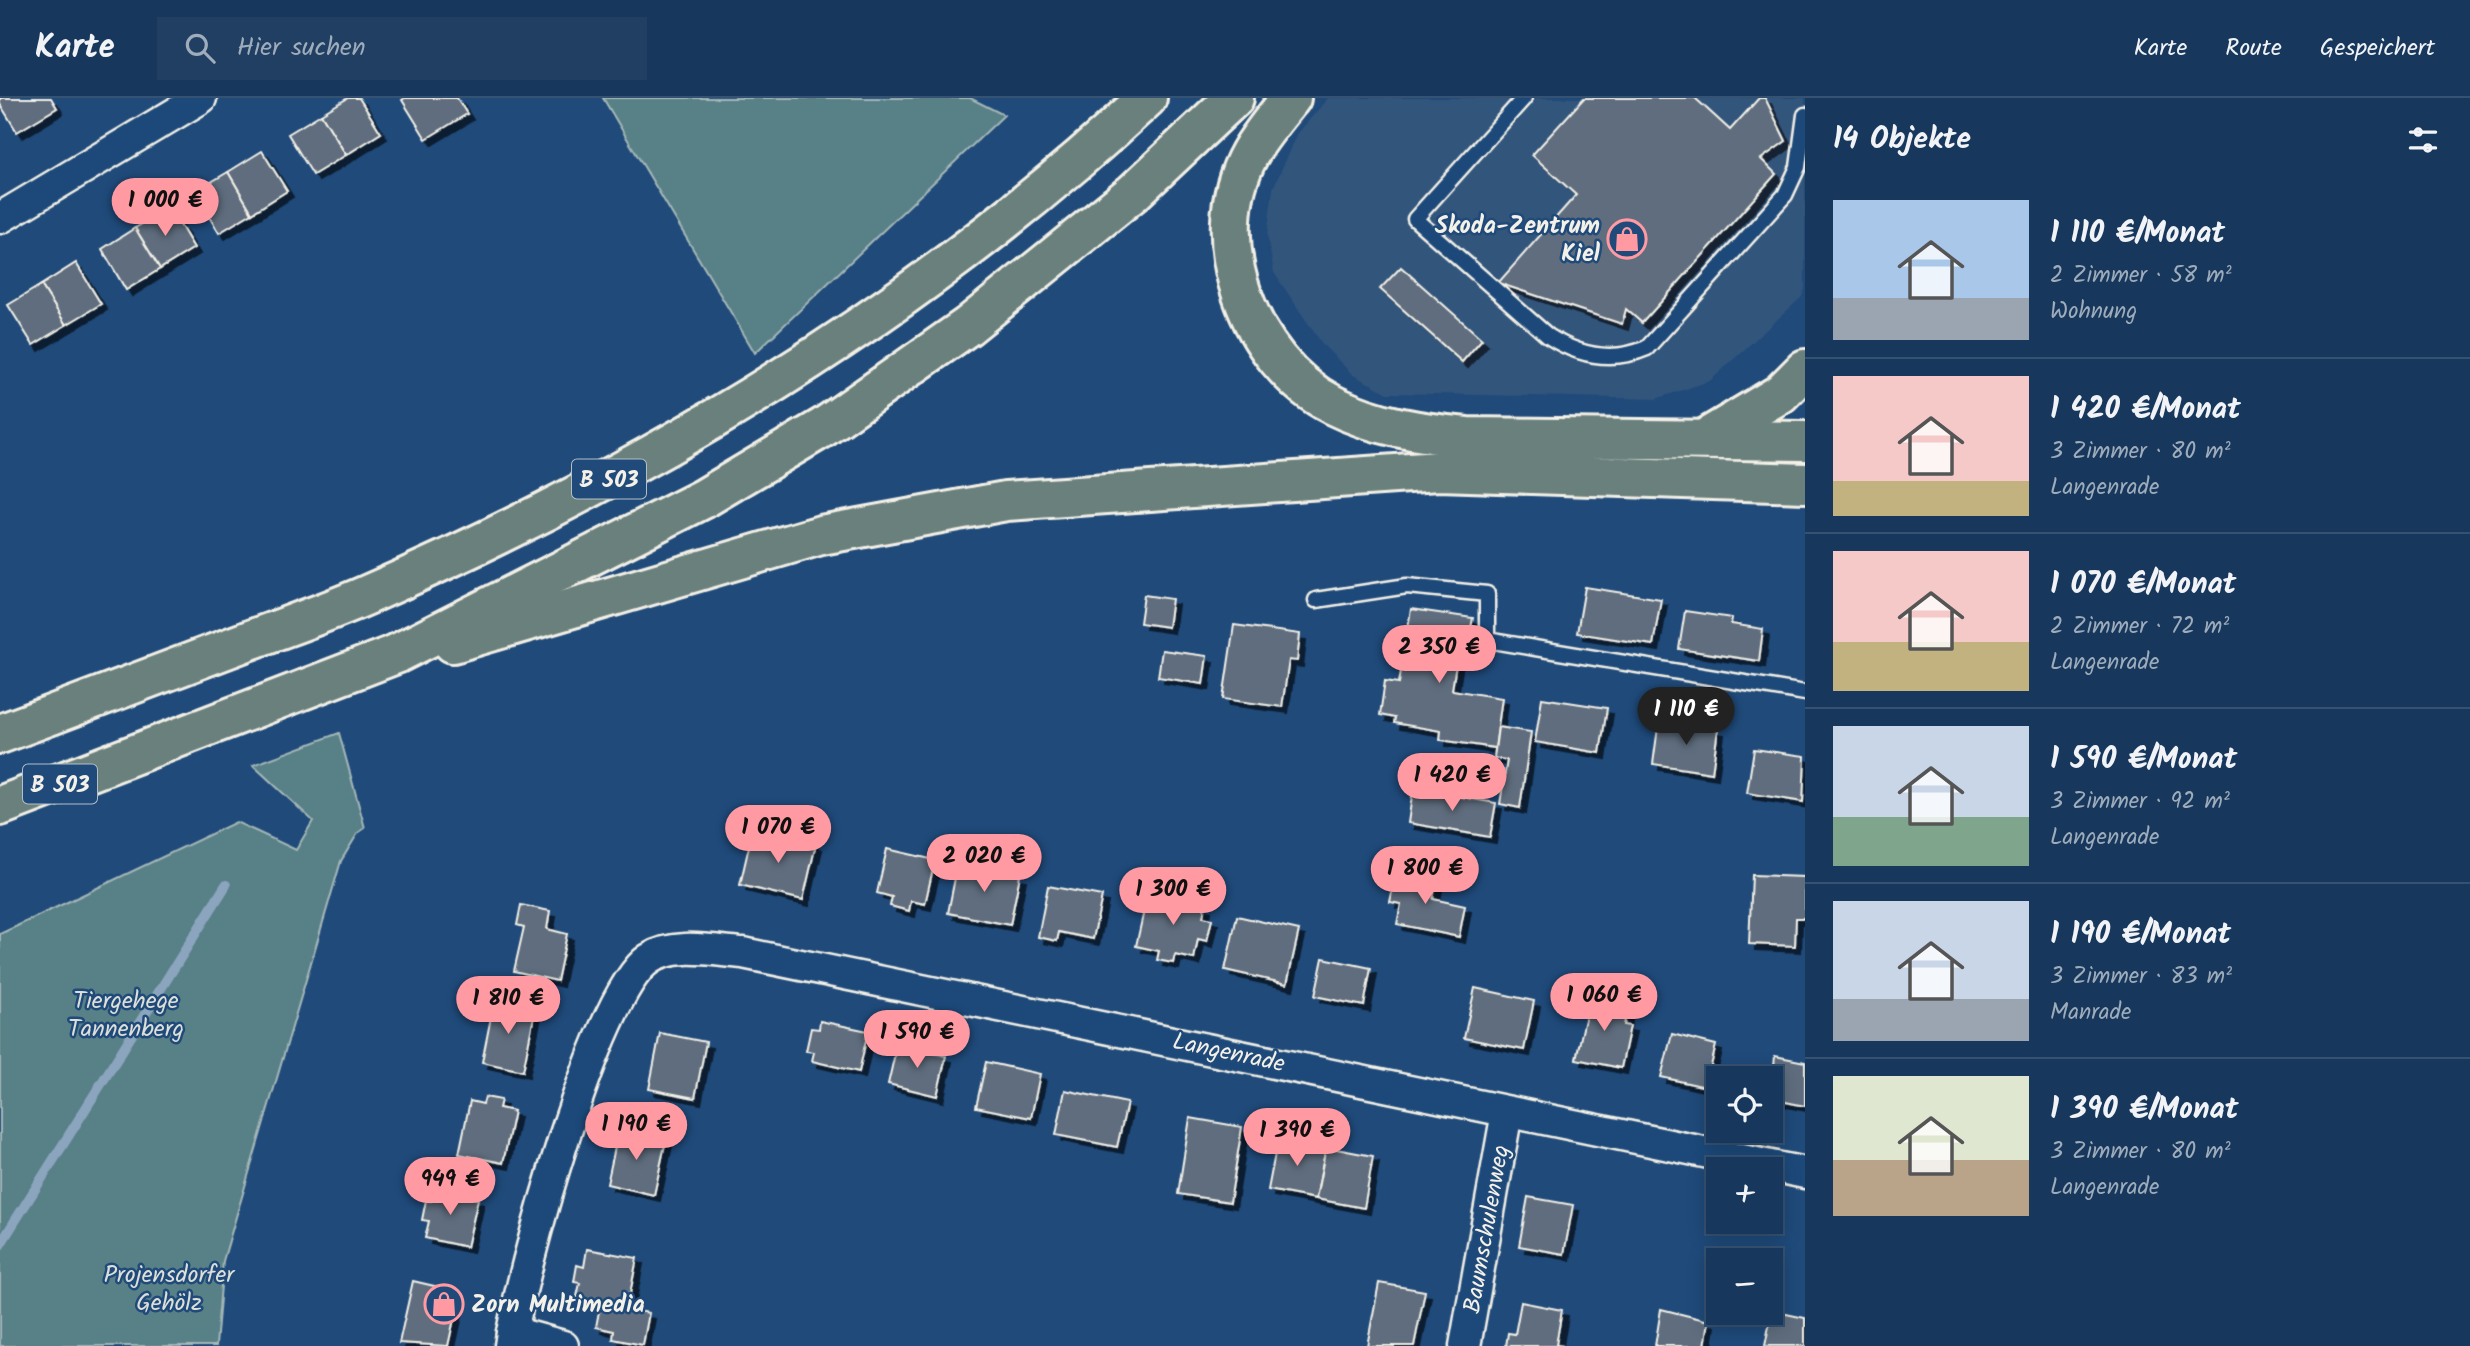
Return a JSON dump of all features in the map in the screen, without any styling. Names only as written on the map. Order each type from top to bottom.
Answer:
[{"type":"highway","name":"B 503","points":[[0,734],[364,596],[546,512],[673,446],[785,377],[916,289],[1093,149],[1147,98]]},
{"type":"highway","name":"B 503","points":[[0,806],[396,654],[703,499],[824,427],[968,326],[1134,192],[1234,98]]},
{"type":"highway","points":[[1291,98],[1249,154],[1237,191],[1230,245],[1238,283],[1265,342],[1307,387],[1332,404],[1362,417],[1421,433],[1466,437],[1708,437],[1805,441]]},
{"type":"highway","points":[[1708,437],[1780,394],[1805,369]]},
{"type":"highway","points":[[396,654],[462,641],[821,535],[1006,501],[1438,471],[1805,483]]},
{"type":"highway","points":[[1763,481],[1805,499]]},
{"type":"street","points":[[0,218],[201,98]]},
{"type":"street","name":"Langenrade","points":[[511,1339],[561,1146],[608,1017],[630,978],[651,957],[670,951],[743,953],[1805,1173]]},
{"type":"street","name":"Baumschulenweg","points":[[1465,1346],[1507,1112]]},
{"type":"street","points":[[511,1339],[563,1346]]},
{"type":"lane","points":[[1524,98],[1415,219],[1548,336],[1570,350],[1596,356],[1627,356],[1647,348],[1785,195],[1798,167],[1805,115]]},
{"type":"lane","points":[[1316,600],[1407,586],[1487,594],[1487,640],[1805,693]]},
{"type":"shaded area","points":[[1328,98],[1805,98],[1805,289],[1802,297],[1710,381],[1656,399],[1388,393],[1353,375],[1322,344],[1274,273],[1267,235],[1273,188],[1298,133]]},
{"type":"green space","points":[[603,98],[970,98],[1004,115],[755,353]]},
{"type":"green space","name":"Tiergehege Tannenberg","points":[[339,733],[365,828],[358,833],[341,861],[223,1261],[216,1346],[0,1346],[0,934],[236,822],[296,850],[313,821],[253,765]]},
{"type":"building","points":[[0,98],[51,98],[57,108],[17,132],[0,104]]},
{"type":"building","points":[[348,98],[359,98],[381,133],[346,155],[321,114]]},
{"type":"building","points":[[457,98],[467,114],[426,139],[402,100]]},
{"type":"building","name":"Skoda-Zentrum Kiel","points":[[1584,98],[1695,98],[1730,130],[1759,98],[1765,98],[1786,141],[1761,159],[1776,174],[1642,323],[1626,309],[1622,324],[1498,283],[1576,195],[1532,155]]},
{"type":"building","points":[[321,114],[346,155],[313,175],[288,134]]},
{"type":"building","points":[[262,151],[287,191],[252,213],[228,172]]},
{"type":"building","points":[[228,172],[252,213],[219,233],[194,192]]},
{"type":"building","points":[[170,208],[194,248],[160,269],[135,228]]},
{"type":"building","points":[[135,228],[160,269],[126,290],[102,249]]},
{"type":"building","points":[[76,263],[101,304],[66,325],[41,285]]},
{"type":"building","points":[[1401,267],[1482,339],[1462,362],[1380,289]]},
{"type":"building","points":[[41,285],[66,325],[33,345],[8,305]]},
{"type":"building","points":[[1585,587],[1661,599],[1653,645],[1577,633]]},
{"type":"building","points":[[1144,595],[1172,599],[1168,627],[1140,623]]},
{"type":"building","points":[[1411,609],[1473,618],[1470,633],[1461,632],[1452,690],[1502,698],[1495,748],[1440,740],[1441,731],[1394,723],[1395,718],[1380,715],[1385,681],[1399,683]]},
{"type":"building","points":[[1685,611],[1732,618],[1731,624],[1763,629],[1759,661],[1679,649]]},
{"type":"building","points":[[1234,625],[1300,634],[1297,661],[1289,660],[1282,707],[1223,699]]},
{"type":"building","points":[[1162,650],[1207,656],[1203,684],[1158,677]]},
{"type":"building","points":[[1542,698],[1607,708],[1600,753],[1535,742]]},
{"type":"building","points":[[1659,720],[1718,729],[1712,773],[1653,764]]},
{"type":"building","points":[[1498,727],[1531,732],[1520,808],[1500,804],[1507,760],[1494,758]]},
{"type":"building","points":[[1754,749],[1805,756],[1803,802],[1747,793]]},
{"type":"building","points":[[1413,789],[1496,803],[1490,837],[1408,823]]},
{"type":"building","points":[[753,829],[816,844],[803,900],[740,885]]},
{"type":"building","points":[[887,849],[935,860],[925,904],[911,901],[909,911],[890,906],[892,897],[877,893]]},
{"type":"building","points":[[958,863],[1020,875],[1010,925],[948,913]]},
{"type":"building","points":[[1396,873],[1437,880],[1433,899],[1465,906],[1459,937],[1397,924],[1401,904],[1390,902]]},
{"type":"building","points":[[1752,875],[1805,877],[1805,918],[1796,918],[1795,946],[1749,944]]},
{"type":"building","points":[[1048,886],[1102,896],[1093,939],[1059,932],[1057,941],[1038,937]]},
{"type":"building","points":[[1148,893],[1205,906],[1203,917],[1212,919],[1207,941],[1198,939],[1194,959],[1175,955],[1173,963],[1157,960],[1159,951],[1136,946]]},
{"type":"building","points":[[521,905],[550,911],[547,929],[567,934],[557,981],[514,971],[524,927],[517,925]]},
{"type":"building","points":[[1237,916],[1299,930],[1287,984],[1225,970]]},
{"type":"building","points":[[1323,958],[1371,968],[1364,1006],[1315,996]]},
{"type":"building","points":[[1475,988],[1534,1001],[1524,1050],[1464,1038]]},
{"type":"building","points":[[1590,997],[1628,1005],[1624,1025],[1630,1026],[1621,1068],[1576,1059]]},
{"type":"building","points":[[494,1002],[535,1011],[523,1071],[482,1062]]},
{"type":"building","points":[[820,1021],[868,1031],[859,1072],[812,1061],[814,1052],[806,1051],[811,1028],[819,1029]]},
{"type":"building","points":[[660,1033],[706,1042],[695,1098],[649,1089]]},
{"type":"building","points":[[1672,1034],[1716,1045],[1711,1066],[1706,1066],[1706,1087],[1661,1077]]},
{"type":"building","points":[[897,1045],[946,1056],[937,1096],[888,1084]]},
{"type":"building","points":[[1775,1056],[1805,1062],[1805,1106],[1783,1101],[1783,1066],[1774,1066]]},
{"type":"building","points":[[986,1062],[1040,1074],[1031,1118],[976,1107]]},
{"type":"building","points":[[1065,1090],[1127,1103],[1117,1147],[1056,1135]]},
{"type":"building","points":[[485,1097],[501,1100],[499,1108],[514,1111],[503,1163],[459,1154],[470,1101],[483,1104]]},
{"type":"building","points":[[1190,1118],[1242,1127],[1230,1202],[1178,1194]]},
{"type":"building","points":[[619,1129],[666,1140],[654,1195],[607,1184]]},
{"type":"building","points":[[1278,1138],[1326,1147],[1316,1199],[1268,1190]]},
{"type":"building","points":[[1326,1147],[1373,1156],[1364,1208],[1316,1199]]},
{"type":"building","points":[[434,1188],[478,1199],[467,1247],[425,1238],[429,1221],[422,1220],[426,1200],[431,1201]]},
{"type":"building","points":[[1528,1197],[1573,1205],[1564,1254],[1519,1246]]},
{"type":"building","points":[[587,1249],[637,1258],[627,1309],[649,1313],[643,1345],[613,1339],[614,1331],[596,1327],[600,1306],[576,1301],[580,1283],[574,1282],[577,1265],[584,1267]]},
{"type":"building","points":[[413,1281],[460,1292],[448,1346],[399,1343]]},
{"type":"building","points":[[1379,1283],[1425,1291],[1414,1346],[1367,1346]]},
{"type":"building","points":[[1521,1302],[1562,1310],[1556,1345],[1563,1346],[1506,1346],[1508,1333],[1515,1334]]},
{"type":"building","points":[[1661,1309],[1706,1320],[1706,1325],[1708,1325],[1705,1346],[1655,1346]]},
{"type":"building","points":[[1783,1313],[1805,1318],[1805,1346],[1765,1346],[1769,1325],[1783,1325]]},
{"type":"waterway","points":[[0,1245],[226,885]]},
{"type":"place","name":"Skoda-Zentrum Kiel","points":[[1627,239]]},
{"type":"place","name":"Zorn Multimedia","points":[[444,1304]]},
{"type":"park label","name":"Projensdorfer Gehölz","points":[[169,1288]]}]
